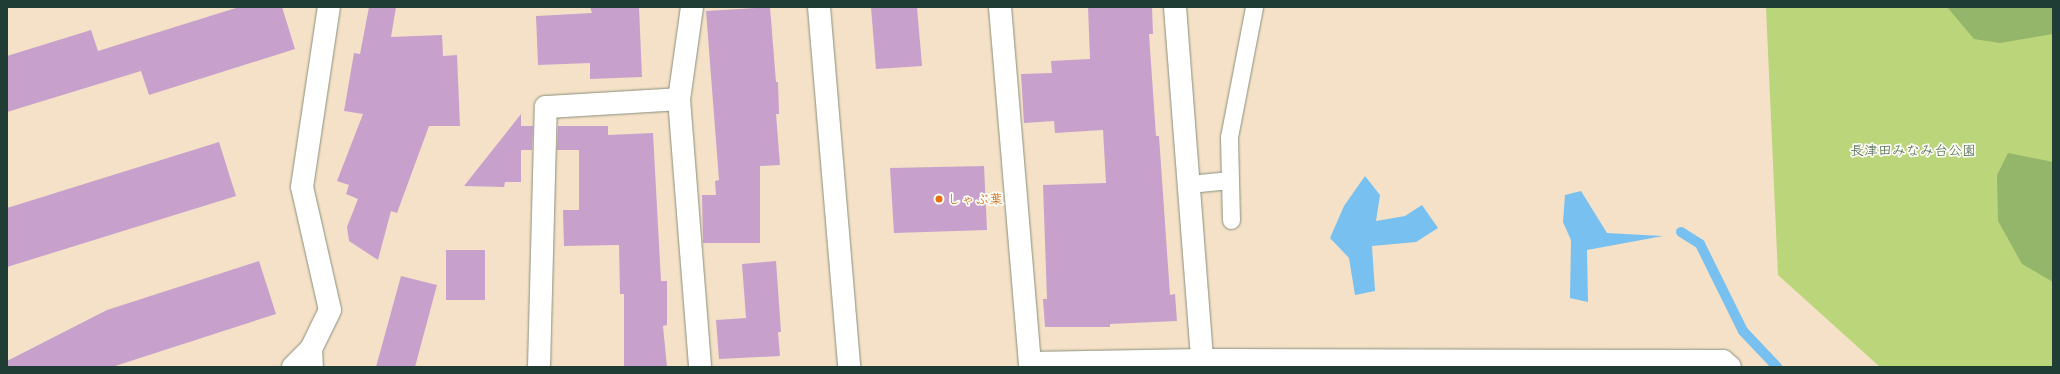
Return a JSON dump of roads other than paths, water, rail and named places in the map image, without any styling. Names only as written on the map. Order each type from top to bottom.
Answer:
[{"type":"street","points":[[293,367],[312,358],[330,310],[302,187],[329,7]]},
{"type":"street","points":[[692,7],[679,99],[700,367]]},
{"type":"street","points":[[819,7],[849,367]]},
{"type":"street","points":[[1000,7],[1030,365],[1202,360],[1723,361],[1730,367]]},
{"type":"street","points":[[1175,7],[1202,360]]},
{"type":"street","points":[[539,367],[546,107],[679,99]]},
{"type":"lane","points":[[1231,220],[1228,137],[1254,7]]},
{"type":"lane","points":[[1189,184],[1230,180]]},
{"type":"water","points":[[1365,176],[1380,195],[1376,221],[1405,216],[1422,205],[1438,228],[1416,242],[1372,246],[1375,291],[1355,295],[1349,258],[1330,238],[1344,206]]},
{"type":"water","points":[[1581,191],[1607,233],[1663,236],[1587,250],[1588,302],[1570,298],[1571,240],[1563,222],[1565,195]]},
{"type":"waterway","points":[[1681,232],[1700,244],[1743,331],[1777,367]]},
{"type":"place","name":"しゃぶ葉","points":[[939,199]]},
{"type":"park label","name":"長津田みなみ台公園","points":[[1913,150]]}]
